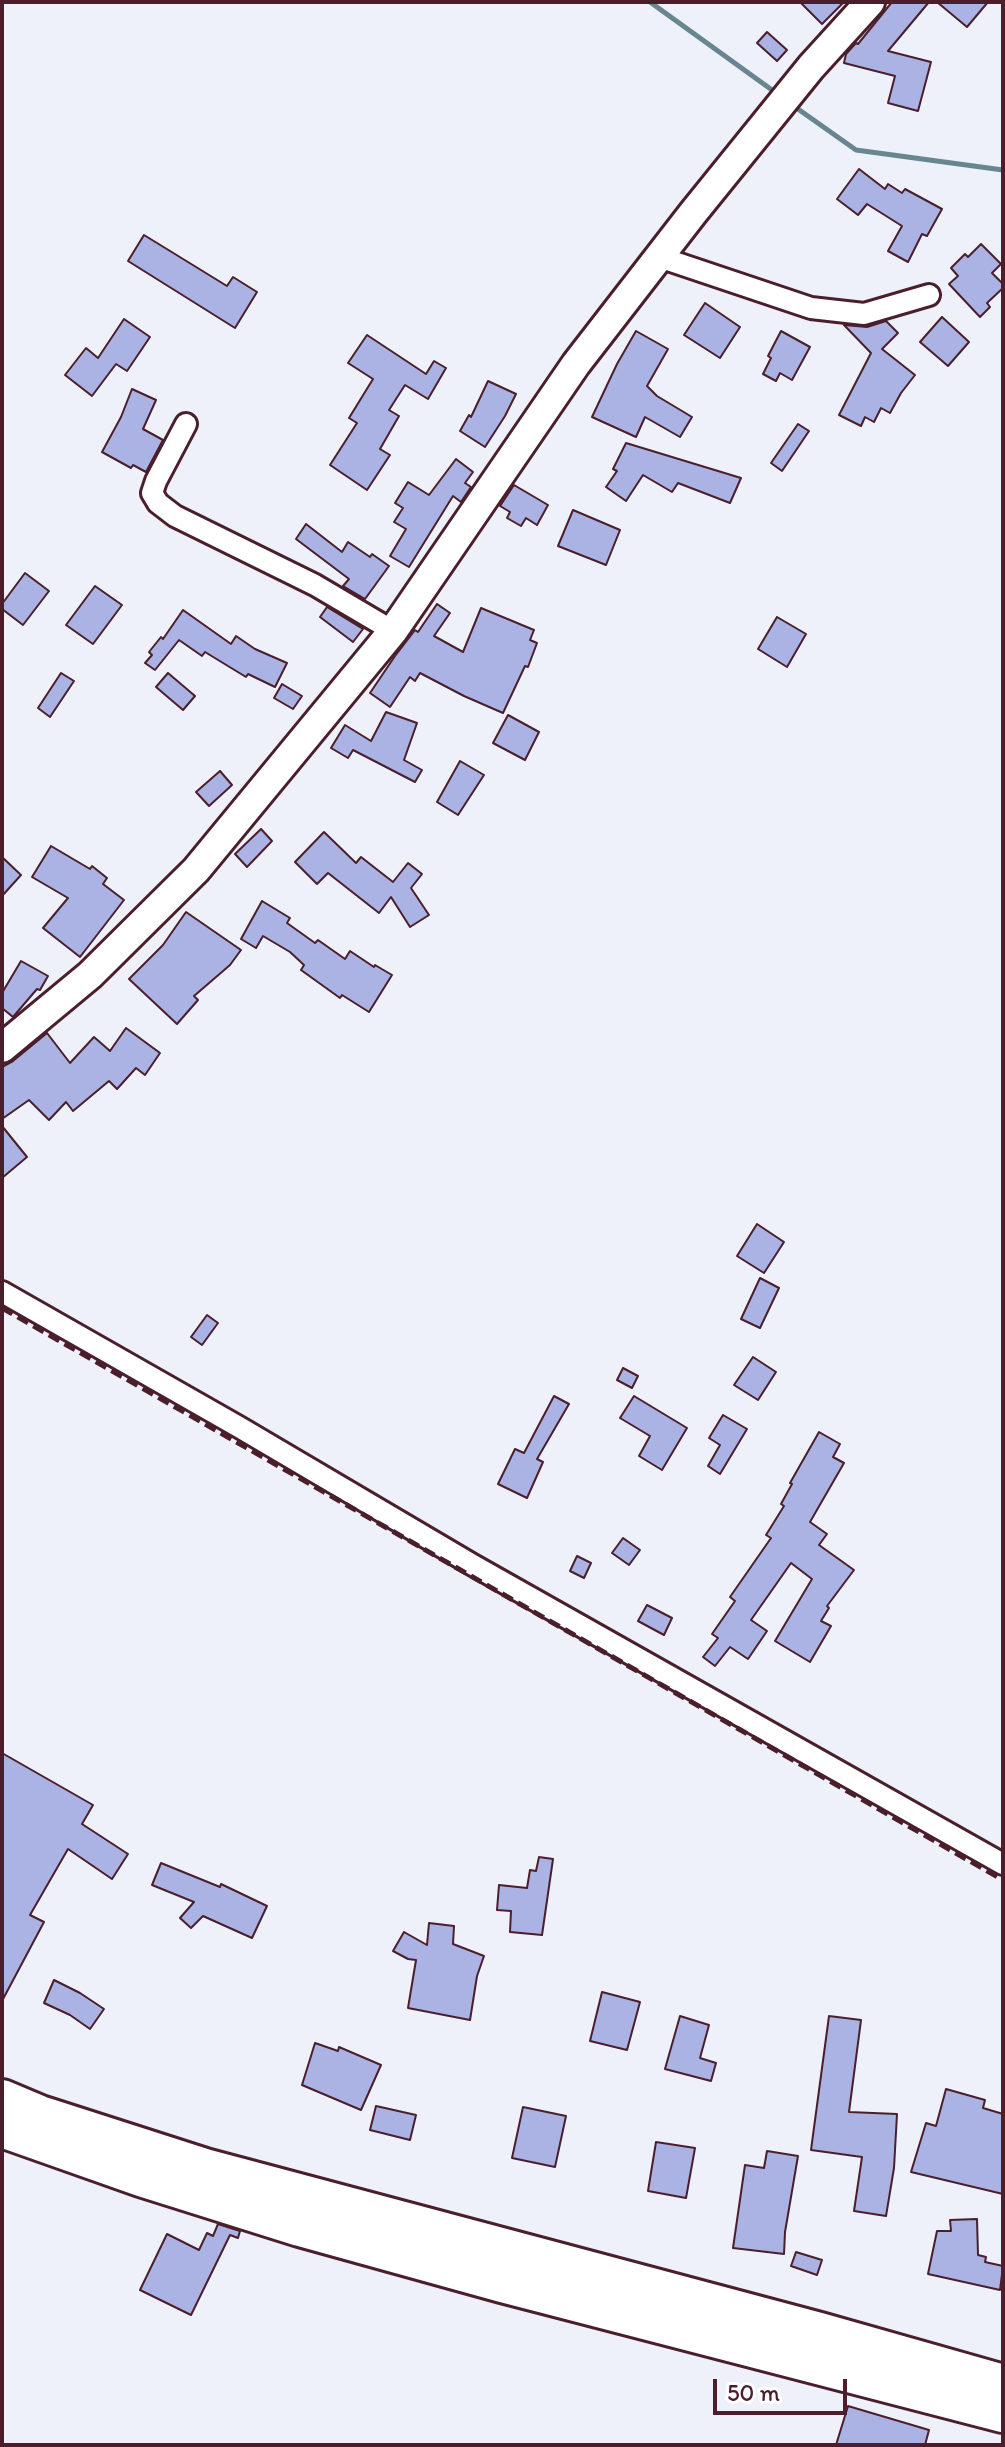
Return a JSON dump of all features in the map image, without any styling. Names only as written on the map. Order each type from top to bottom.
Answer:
[{"type":"highway","points":[[2,2099],[40,2115],[205,2168],[1003,2384]]},
{"type":"highway","points":[[2,2128],[141,2177],[300,2227],[502,2283],[1003,2413]]},
{"type":"main road","points":[[2,1048],[90,975],[196,870],[393,631],[576,364],[659,257],[811,67],[870,2]]},
{"type":"street","points":[[659,257],[811,308],[864,314],[929,295]]},
{"type":"street","points":[[186,424],[156,481],[152,493],[158,503],[175,516],[315,585],[393,631]]},
{"type":"street","points":[[2,1292],[473,1565],[1003,1864]]},
{"type":"building","points":[[800,2],[844,2],[822,24]]},
{"type":"building","points":[[892,2],[929,2],[888,51],[931,62],[918,111],[888,103],[895,76],[844,63],[846,54]]},
{"type":"building","points":[[937,2],[988,2],[967,27]]},
{"type":"building","points":[[767,32],[787,50],[777,61],[757,43]]},
{"type":"building","points":[[859,169],[885,189],[888,184],[902,193],[905,189],[942,209],[927,236],[922,234],[908,262],[888,251],[902,226],[867,204],[858,215],[837,199]]},
{"type":"building","points":[[144,235],[227,286],[233,277],[257,292],[235,328],[128,261]]},
{"type":"building","points":[[981,244],[1001,264],[992,273],[1003,288],[987,303],[990,307],[980,317],[949,284],[958,276],[951,268]]},
{"type":"building","points":[[705,303],[740,327],[720,358],[684,335]]},
{"type":"building","points":[[942,317],[969,342],[948,366],[920,342]]},
{"type":"building","points":[[124,319],[150,337],[127,371],[116,364],[92,396],[65,375],[86,348],[98,358]]},
{"type":"building","points":[[886,321],[898,333],[882,349],[915,375],[890,413],[881,408],[874,422],[865,417],[861,426],[839,415],[871,353],[844,325],[867,327]]},
{"type":"building","points":[[636,331],[668,349],[647,386],[657,396],[692,417],[680,437],[645,417],[636,437],[592,417]]},
{"type":"building","points":[[781,331],[810,347],[792,380],[780,373],[776,381],[763,374]]},
{"type":"building","points":[[367,335],[426,374],[434,361],[446,368],[428,399],[405,385],[389,410],[399,416],[380,449],[390,455],[367,490],[330,465],[357,423],[349,418],[373,379],[348,363]]},
{"type":"building","points":[[488,381],[516,394],[485,447],[460,431],[469,415],[471,417]]},
{"type":"building","points":[[132,389],[156,400],[143,429],[163,440],[146,472],[133,465],[131,468],[102,452]]},
{"type":"building","points":[[798,424],[809,431],[782,471],[771,463]]},
{"type":"building","points":[[626,443],[741,478],[730,503],[678,483],[672,492],[643,475],[626,501],[606,487],[617,471],[613,469]]},
{"type":"building","points":[[456,459],[473,472],[465,483],[471,487],[461,502],[453,496],[409,567],[390,556],[406,529],[394,522],[403,508],[395,503],[408,482],[429,495]]},
{"type":"building","points":[[514,485],[548,505],[537,525],[526,518],[521,526],[507,518],[510,512],[500,506]]},
{"type":"building","points":[[573,510],[620,530],[606,565],[558,546]]},
{"type":"building","points":[[306,524],[342,552],[348,542],[389,566],[365,599],[343,586],[349,579],[296,539]]},
{"type":"building","points":[[25,573],[49,591],[23,625],[2,609],[2,604]]},
{"type":"building","points":[[95,586],[122,605],[93,644],[66,625]]},
{"type":"building","points":[[437,604],[450,613],[434,636],[463,652],[481,608],[534,630],[530,640],[537,643],[503,713],[420,673],[415,681],[410,677],[390,707],[370,693]]},
{"type":"building","points":[[327,607],[363,629],[353,642],[320,617]]},
{"type":"building","points":[[183,610],[231,644],[236,636],[255,649],[287,663],[275,687],[248,674],[246,677],[205,652],[202,656],[179,640],[155,670],[145,663],[152,655],[149,652],[161,637],[163,639]]},
{"type":"building","points":[[777,617],[806,634],[787,667],[758,649]]},
{"type":"building","points":[[61,673],[74,681],[50,717],[38,708]]},
{"type":"building","points":[[168,673],[195,696],[183,710],[156,687]]},
{"type":"building","points":[[282,684],[302,696],[293,709],[274,698]]},
{"type":"building","points":[[386,712],[417,723],[404,760],[422,770],[415,782],[353,750],[348,758],[331,748],[345,725],[371,741]]},
{"type":"building","points":[[508,715],[539,732],[525,760],[493,743]]},
{"type":"building","points":[[460,761],[484,775],[458,815],[437,802]]},
{"type":"building","points":[[220,771],[232,785],[209,806],[196,792]]},
{"type":"building","points":[[261,829],[272,841],[247,867],[235,854]]},
{"type":"building","points":[[324,832],[356,863],[361,857],[393,882],[408,863],[422,874],[411,888],[429,915],[410,927],[391,897],[379,913],[328,873],[317,884],[295,862]]},
{"type":"building","points":[[51,846],[90,869],[92,866],[107,878],[103,884],[124,900],[80,957],[43,928],[68,898],[32,877]]},
{"type":"building","points":[[2,857],[21,875],[2,896]]},
{"type":"building","points":[[262,901],[290,918],[287,923],[315,943],[318,940],[345,959],[350,951],[392,975],[369,1012],[342,995],[340,998],[301,970],[304,965],[290,952],[263,936],[256,948],[241,939]]},
{"type":"building","points":[[186,912],[241,950],[230,965],[194,996],[198,1000],[177,1024],[129,979],[163,945]]},
{"type":"building","points":[[21,961],[48,976],[40,990],[37,989],[13,1017],[2,1008],[2,993]]},
{"type":"building","points":[[126,1028],[160,1053],[145,1075],[136,1068],[117,1089],[109,1081],[73,1111],[66,1102],[49,1120],[29,1100],[2,1119],[2,1067],[47,1033],[70,1063],[94,1037],[110,1051]]},
{"type":"building","points":[[2,1126],[27,1157],[2,1178]]},
{"type":"building","points":[[757,1224],[784,1242],[764,1273],[737,1256]]},
{"type":"building","points":[[760,1278],[779,1288],[760,1328],[741,1319]]},
{"type":"building","points":[[207,1315],[218,1323],[202,1345],[191,1337]]},
{"type":"building","points":[[753,1357],[776,1372],[758,1400],[734,1385]]},
{"type":"building","points":[[623,1368],[638,1376],[632,1388],[617,1380]]},
{"type":"building","points":[[554,1396],[569,1404],[537,1459],[543,1462],[527,1498],[498,1484],[515,1449],[524,1453]]},
{"type":"building","points":[[634,1396],[687,1428],[662,1470],[639,1456],[650,1436],[620,1418]]},
{"type":"building","points":[[723,1415],[747,1429],[720,1474],[708,1466],[720,1445],[709,1438]]},
{"type":"building","points":[[819,1432],[840,1444],[833,1457],[844,1463],[810,1522],[827,1534],[819,1545],[854,1570],[827,1606],[829,1608],[821,1621],[831,1626],[810,1662],[775,1641],[812,1579],[791,1563],[751,1620],[767,1631],[748,1659],[730,1647],[715,1666],[703,1657],[718,1638],[712,1634],[735,1601],[730,1597],[771,1538],[766,1535],[784,1506],[781,1504],[790,1483]]},
{"type":"building","points":[[623,1538],[640,1550],[629,1565],[612,1553]]},
{"type":"building","points":[[577,1556],[591,1563],[584,1578],[570,1571]]},
{"type":"building","points":[[647,1605],[672,1618],[664,1635],[638,1621]]},
{"type":"building","points":[[2,1753],[93,1805],[82,1824],[128,1854],[112,1879],[68,1849],[30,1915],[44,1922],[2,2001]]},
{"type":"building","points":[[539,1857],[553,1859],[542,1935],[510,1932],[511,1911],[497,1910],[499,1885],[527,1888],[530,1870],[536,1871]]},
{"type":"building","points":[[161,1863],[220,1887],[221,1884],[267,1906],[252,1938],[203,1916],[191,1928],[180,1918],[194,1902],[152,1885]]},
{"type":"building","points":[[429,1923],[454,1926],[453,1944],[484,1956],[477,1976],[470,2020],[408,2008],[416,1960],[393,1951],[404,1932],[427,1945]]},
{"type":"building","points":[[54,1980],[104,2009],[90,2029],[44,2003]]},
{"type":"building","points":[[602,1992],[640,2002],[627,2050],[590,2041]]},
{"type":"building","points":[[680,2016],[709,2025],[700,2058],[716,2063],[711,2081],[665,2069]]},
{"type":"building","points":[[829,2016],[861,2020],[849,2112],[897,2114],[894,2168],[886,2216],[854,2211],[862,2157],[811,2150]]},
{"type":"building","points":[[315,2043],[338,2051],[339,2047],[381,2065],[361,2110],[302,2085]]},
{"type":"building","points":[[946,2089],[985,2100],[983,2108],[1003,2114],[1003,2194],[911,2172],[926,2123],[936,2126]]},
{"type":"building","points":[[376,2106],[416,2115],[410,2140],[370,2130]]},
{"type":"building","points":[[523,2107],[566,2116],[555,2167],[512,2158]]},
{"type":"building","points":[[656,2142],[695,2148],[686,2198],[648,2191]]},
{"type":"building","points":[[767,2151],[798,2156],[784,2254],[733,2248],[745,2165],[764,2168]]},
{"type":"building","points":[[977,2219],[978,2255],[986,2257],[985,2262],[1003,2266],[1000,2290],[928,2274],[937,2231],[951,2231],[950,2220]]},
{"type":"building","points":[[218,2224],[240,2231],[238,2238],[230,2235],[191,2315],[140,2290],[167,2234],[199,2250],[207,2233],[213,2236]]},
{"type":"building","points":[[796,2252],[822,2260],[817,2275],[791,2266]]},
{"type":"building","points":[[848,2406],[929,2430],[925,2445],[836,2445]]},
{"type":"waterway","points":[[650,2],[772,90]]},
{"type":"waterway","points":[[798,109],[856,150],[1003,170]]},
{"type":"railway","points":[[2,1308],[1003,1880]]}]
